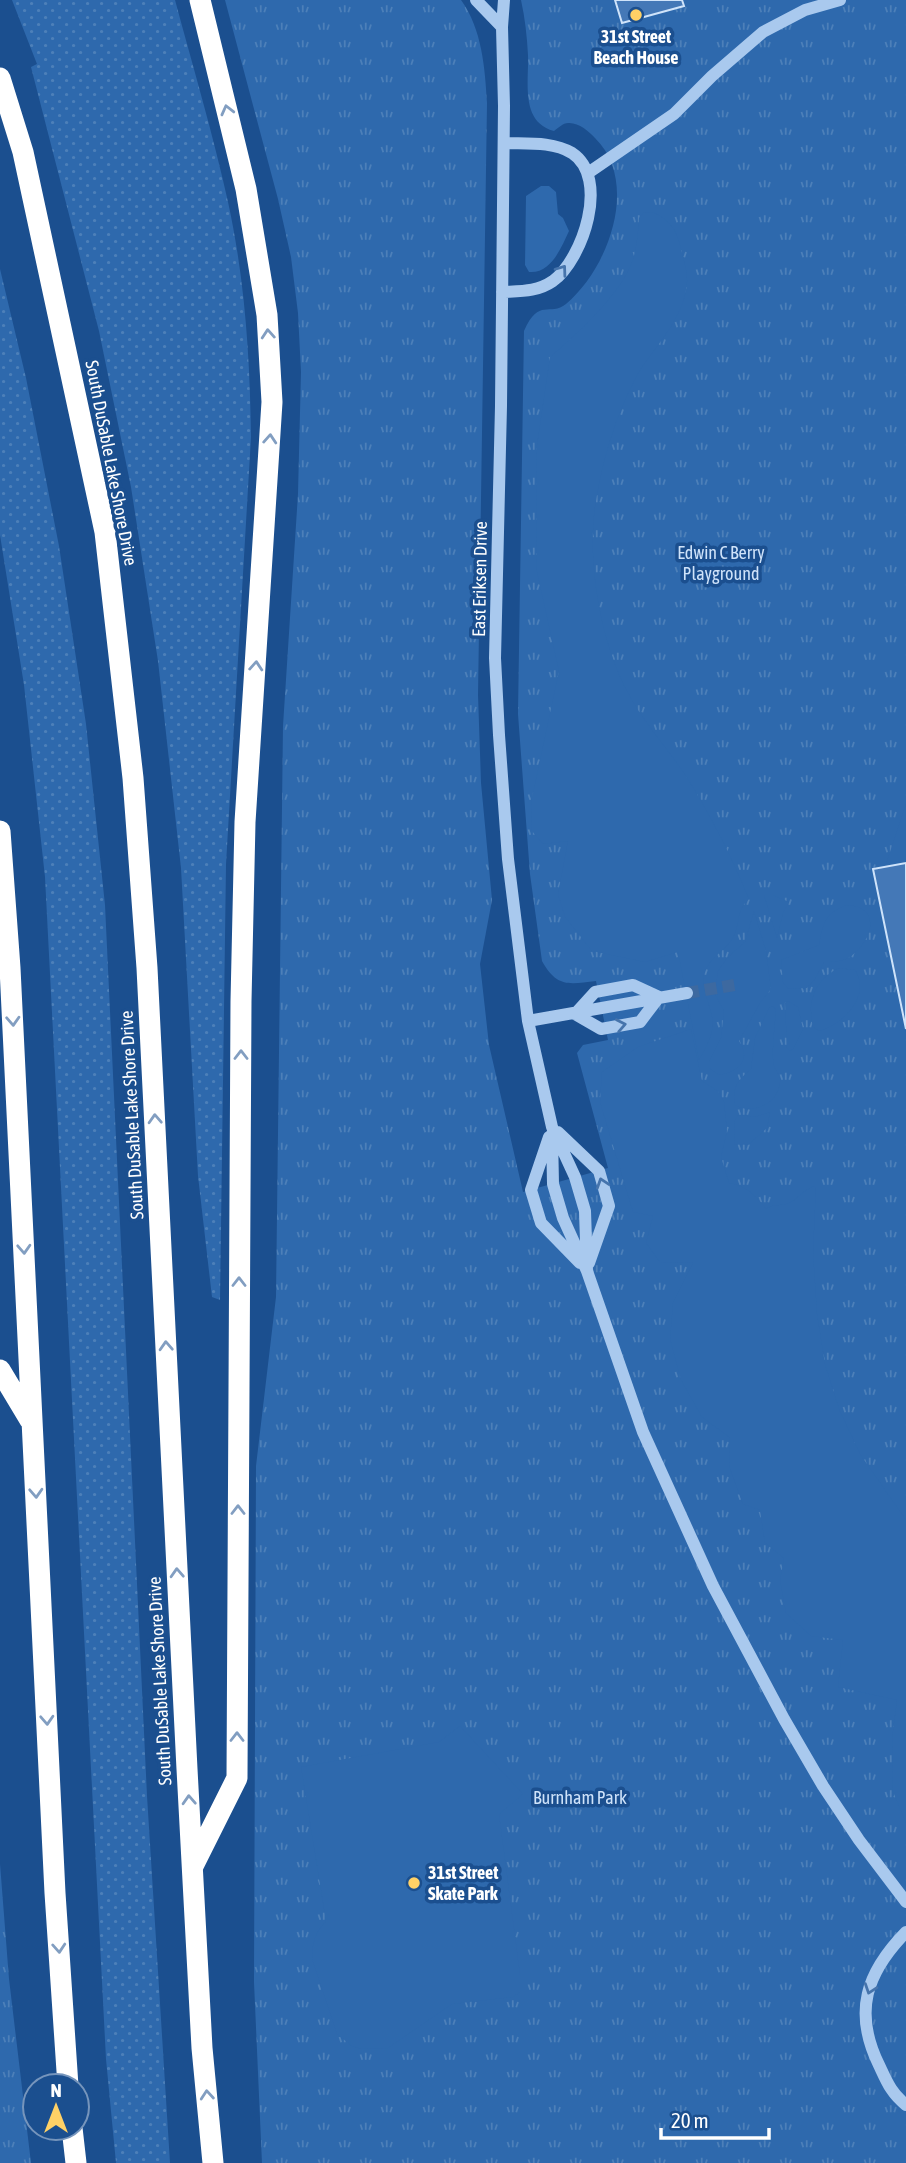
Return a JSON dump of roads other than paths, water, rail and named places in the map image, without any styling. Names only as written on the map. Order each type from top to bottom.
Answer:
[{"type":"highway","points":[[192,1868],[237,1777],[241,1001],[245,822],[272,402],[267,315],[246,189],[200,0]]},
{"type":"highway","name":"South DuSable Lake Shore Drive","points":[[0,78],[23,152],[105,532],[131,764],[148,968],[192,1868],[202,2048],[213,2163]]},
{"type":"highway","points":[[0,831],[10,968],[55,1893],[67,2072]]},
{"type":"highway","points":[[0,1370],[32,1425]]},
{"type":"highway","points":[[74,2142],[76,2163]]},
{"type":"street","points":[[476,0],[502,27]]},
{"type":"street","name":"East Eriksen Drive","points":[[504,0],[495,658],[508,859],[528,1021],[552,1127]]},
{"type":"street","points":[[588,173],[674,114],[712,76],[763,32],[805,9],[840,0]]},
{"type":"street","points":[[502,292],[536,290],[556,279],[583,235],[591,197],[584,164],[571,153],[553,145],[503,143]]},
{"type":"street","points":[[528,1021],[687,993]]},
{"type":"street","points":[[575,1014],[601,1029],[640,1022],[659,997]]},
{"type":"street","points":[[552,1127],[553,1184],[563,1219],[587,1270],[643,1432],[713,1586],[823,1786],[859,1840],[906,1902]]},
{"type":"street","points":[[552,1127],[575,1177],[585,1211],[587,1270]]},
{"type":"street","points":[[552,1127],[599,1171],[609,1206],[587,1270]]},
{"type":"street","points":[[552,1127],[531,1190],[541,1223],[587,1270]]},
{"type":"street","points":[[906,1932],[887,1951],[869,1988],[864,2015],[869,2046],[894,2095],[906,2105]]},
{"type":"tunnel","points":[[687,993],[740,984]]},
{"type":"place","name":"31st Street Beach House","points":[[636,15]]},
{"type":"place","name":"31st Street Skate Park","points":[[414,1883]]},
{"type":"park label","name":"Edwin C Berry Playground","points":[[721,563]]},
{"type":"park label","name":"Burnham Park","points":[[580,1798]]}]
